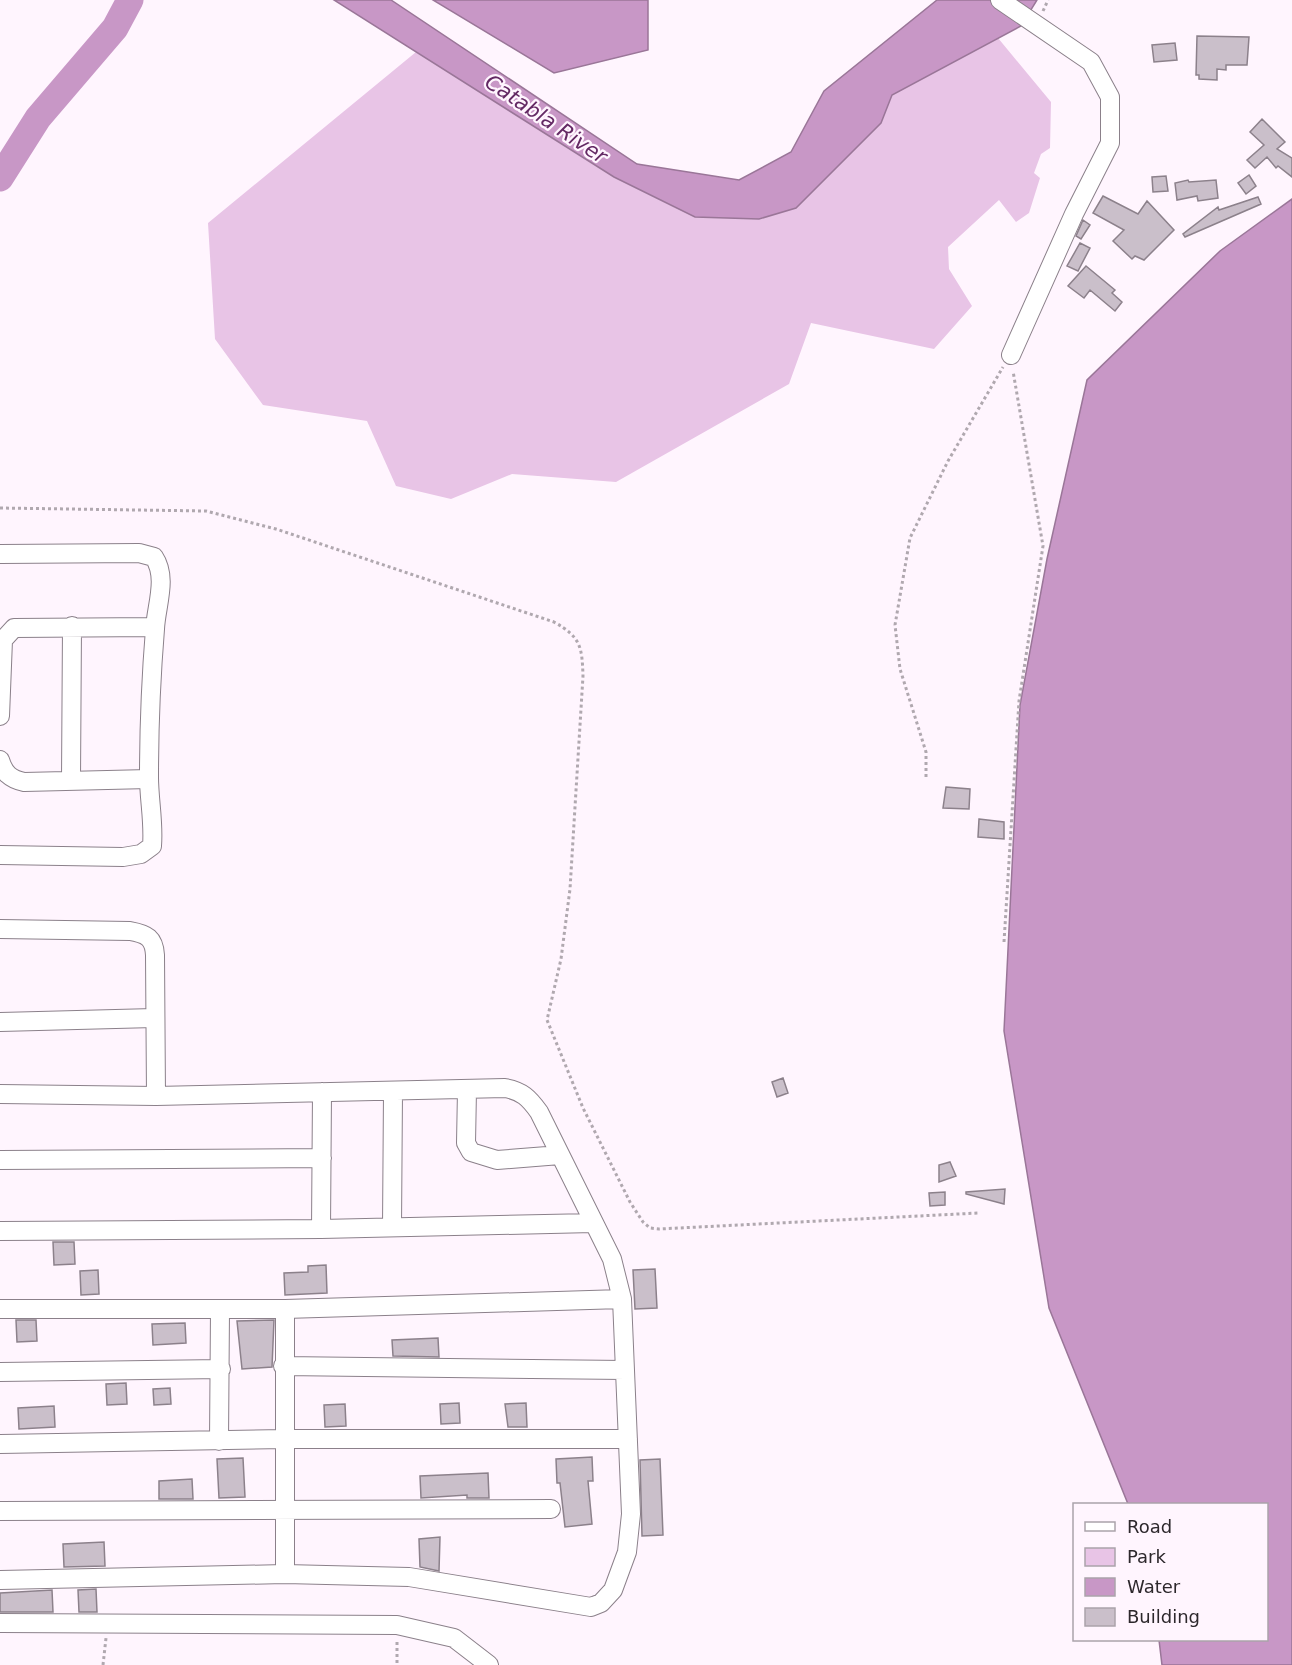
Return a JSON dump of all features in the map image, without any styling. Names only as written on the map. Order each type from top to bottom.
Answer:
[{"type":"street","points":[[1000,0],[1037,17],[1091,62],[1110,98],[1110,143],[1074,214],[1011,355]]},
{"type":"street","points":[[0,554],[116,552],[154,557],[160,566],[161,574],[155,627],[149,779],[153,826],[152,846],[148,851],[123,857],[0,855]]},
{"type":"street","points":[[0,716],[3,640],[8,632],[22,626],[155,627]]},
{"type":"street","points":[[71,780],[72,626]]},
{"type":"street","points":[[0,759],[2,768],[13,780],[37,783],[149,779]]},
{"type":"street","points":[[0,929],[142,933],[154,943],[156,1096]]},
{"type":"street","points":[[0,1022],[154,1018]]},
{"type":"street","points":[[0,1094],[156,1096],[505,1088],[520,1092],[529,1098],[539,1112],[612,1259],[622,1299],[631,1514],[627,1552],[612,1590],[596,1606],[581,1606],[409,1577],[285,1574],[0,1580]]},
{"type":"street","points":[[468,1090],[466,1143],[471,1152],[497,1160],[560,1155]]},
{"type":"street","points":[[321,1229],[322,1092]]},
{"type":"street","points":[[393,1092],[393,1227]]},
{"type":"street","points":[[0,1160],[322,1158]]},
{"type":"street","points":[[0,1231],[321,1229],[593,1223]]},
{"type":"street","points":[[0,1309],[285,1309],[622,1299]]},
{"type":"street","points":[[285,1309],[283,1511],[285,1574]]},
{"type":"street","points":[[219,1441],[220,1310]]},
{"type":"street","points":[[284,1366],[625,1370]]},
{"type":"street","points":[[0,1372],[221,1369]]},
{"type":"street","points":[[0,1444],[284,1439],[628,1439]]},
{"type":"street","points":[[0,1511],[551,1509]]},
{"type":"street","points":[[0,1623],[397,1625],[424,1629],[454,1638],[489,1665]]},
{"type":"path","points":[[1037,17],[1048,0]]},
{"type":"path","points":[[926,777],[926,753],[900,669],[896,625],[910,538],[948,460],[1011,355]]},
{"type":"path","points":[[1004,942],[1019,701],[1043,546],[1011,355]]},
{"type":"path","points":[[0,508],[207,511],[276,529],[351,553],[554,622],[567,629],[579,641],[583,676],[570,889],[561,959],[547,1020],[583,1108],[630,1202],[643,1222],[650,1228],[659,1229],[978,1213]]},
{"type":"path","points":[[103,1665],[107,1624]]},
{"type":"path","points":[[397,1625],[397,1665]]},
{"type":"green space","points":[[991,9],[1021,26],[998,38],[1051,102],[1050,148],[1041,154],[1034,173],[1040,178],[1029,213],[1016,222],[999,200],[948,247],[949,269],[972,306],[934,349],[811,323],[789,384],[616,482],[512,474],[451,499],[396,486],[367,421],[263,405],[215,339],[208,223],[416,52],[614,177],[695,217],[759,219],[796,208],[880,123],[867,92]]},
{"type":"water","points":[[334,0],[391,0],[637,164],[739,180],[791,152],[824,91],[937,0],[1037,0],[1021,26],[892,95],[881,123],[796,208],[759,219],[695,217],[614,177]]},
{"type":"water","points":[[433,0],[648,0],[648,50],[554,73]]},
{"type":"water","points":[[1292,199],[1292,1665],[1162,1665],[1159,1641],[1268,1641],[1268,1503],[1128,1503],[1049,1308],[1004,1031],[1020,705],[1047,559],[1087,380],[1220,251]]},
{"type":"building","points":[[1197,36],[1249,37],[1247,65],[1226,65],[1226,70],[1217,69],[1217,80],[1199,79],[1199,75],[1196,75]]},
{"type":"building","points":[[1175,43],[1177,60],[1154,62],[1152,45]]},
{"type":"building","points":[[1262,119],[1285,142],[1277,149],[1292,158],[1292,177],[1278,166],[1276,168],[1267,157],[1255,168],[1247,160],[1264,145],[1250,132]]},
{"type":"building","points":[[1249,175],[1256,186],[1246,194],[1238,183]]},
{"type":"building","points":[[1166,176],[1168,191],[1153,192],[1152,177]]},
{"type":"building","points":[[1188,180],[1189,182],[1216,180],[1218,198],[1198,201],[1197,196],[1177,200],[1175,183]]},
{"type":"building","points":[[1103,196],[1138,214],[1147,201],[1174,230],[1144,260],[1135,256],[1132,259],[1113,241],[1124,230],[1093,213]]},
{"type":"building","points":[[1258,197],[1261,204],[1185,237],[1183,234],[1218,207],[1219,210]]},
{"type":"building","points":[[1083,220],[1090,225],[1081,239],[1076,236]]},
{"type":"building","points":[[1080,243],[1090,248],[1078,271],[1067,266]]},
{"type":"building","points":[[1086,266],[1115,290],[1112,293],[1122,302],[1115,311],[1090,290],[1084,298],[1068,286]]},
{"type":"building","points":[[946,787],[970,789],[969,809],[943,808]]},
{"type":"building","points":[[979,819],[1004,822],[1004,839],[978,837]]},
{"type":"building","points":[[783,1078],[788,1093],[777,1097],[772,1082]]},
{"type":"building","points":[[950,1162],[956,1176],[939,1182],[939,1165]]},
{"type":"building","points":[[1005,1189],[1004,1204],[966,1194],[966,1192]]},
{"type":"building","points":[[945,1192],[945,1205],[930,1206],[929,1193]]},
{"type":"building","points":[[53,1242],[74,1242],[75,1264],[54,1265]]},
{"type":"building","points":[[326,1265],[327,1293],[285,1295],[284,1273],[308,1272],[308,1266]]},
{"type":"building","points":[[655,1269],[657,1308],[635,1309],[633,1270]]},
{"type":"building","points":[[98,1270],[99,1294],[81,1295],[80,1271]]},
{"type":"building","points":[[16,1320],[36,1320],[37,1341],[17,1342]]},
{"type":"building","points":[[274,1320],[272,1367],[242,1369],[237,1321]]},
{"type":"building","points":[[185,1323],[186,1343],[153,1345],[152,1324]]},
{"type":"building","points":[[438,1338],[439,1357],[393,1356],[392,1340]]},
{"type":"building","points":[[126,1383],[127,1404],[107,1405],[106,1384]]},
{"type":"building","points":[[170,1388],[171,1404],[154,1405],[153,1389]]},
{"type":"building","points":[[459,1403],[460,1423],[441,1424],[440,1404]]},
{"type":"building","points":[[526,1403],[527,1427],[508,1427],[505,1404]]},
{"type":"building","points":[[345,1404],[346,1426],[325,1427],[324,1405]]},
{"type":"building","points":[[54,1406],[55,1427],[19,1429],[18,1408]]},
{"type":"building","points":[[592,1457],[593,1481],[588,1481],[592,1524],[565,1527],[560,1483],[557,1483],[556,1459]]},
{"type":"building","points":[[243,1458],[245,1497],[219,1498],[217,1459]]},
{"type":"building","points":[[660,1459],[663,1535],[642,1536],[640,1460]]},
{"type":"building","points":[[488,1473],[489,1498],[467,1498],[467,1495],[421,1498],[420,1476]]},
{"type":"building","points":[[192,1479],[193,1499],[159,1499],[159,1481]]},
{"type":"building","points":[[440,1537],[439,1571],[420,1567],[419,1539]]},
{"type":"building","points":[[104,1542],[105,1566],[64,1567],[63,1544]]},
{"type":"building","points":[[96,1589],[97,1612],[79,1612],[78,1590]]},
{"type":"building","points":[[52,1590],[53,1612],[0,1612],[0,1593]]},
{"type":"waterway","name":"Catabla River","points":[[0,178],[38,118],[115,28],[130,0]]}]
